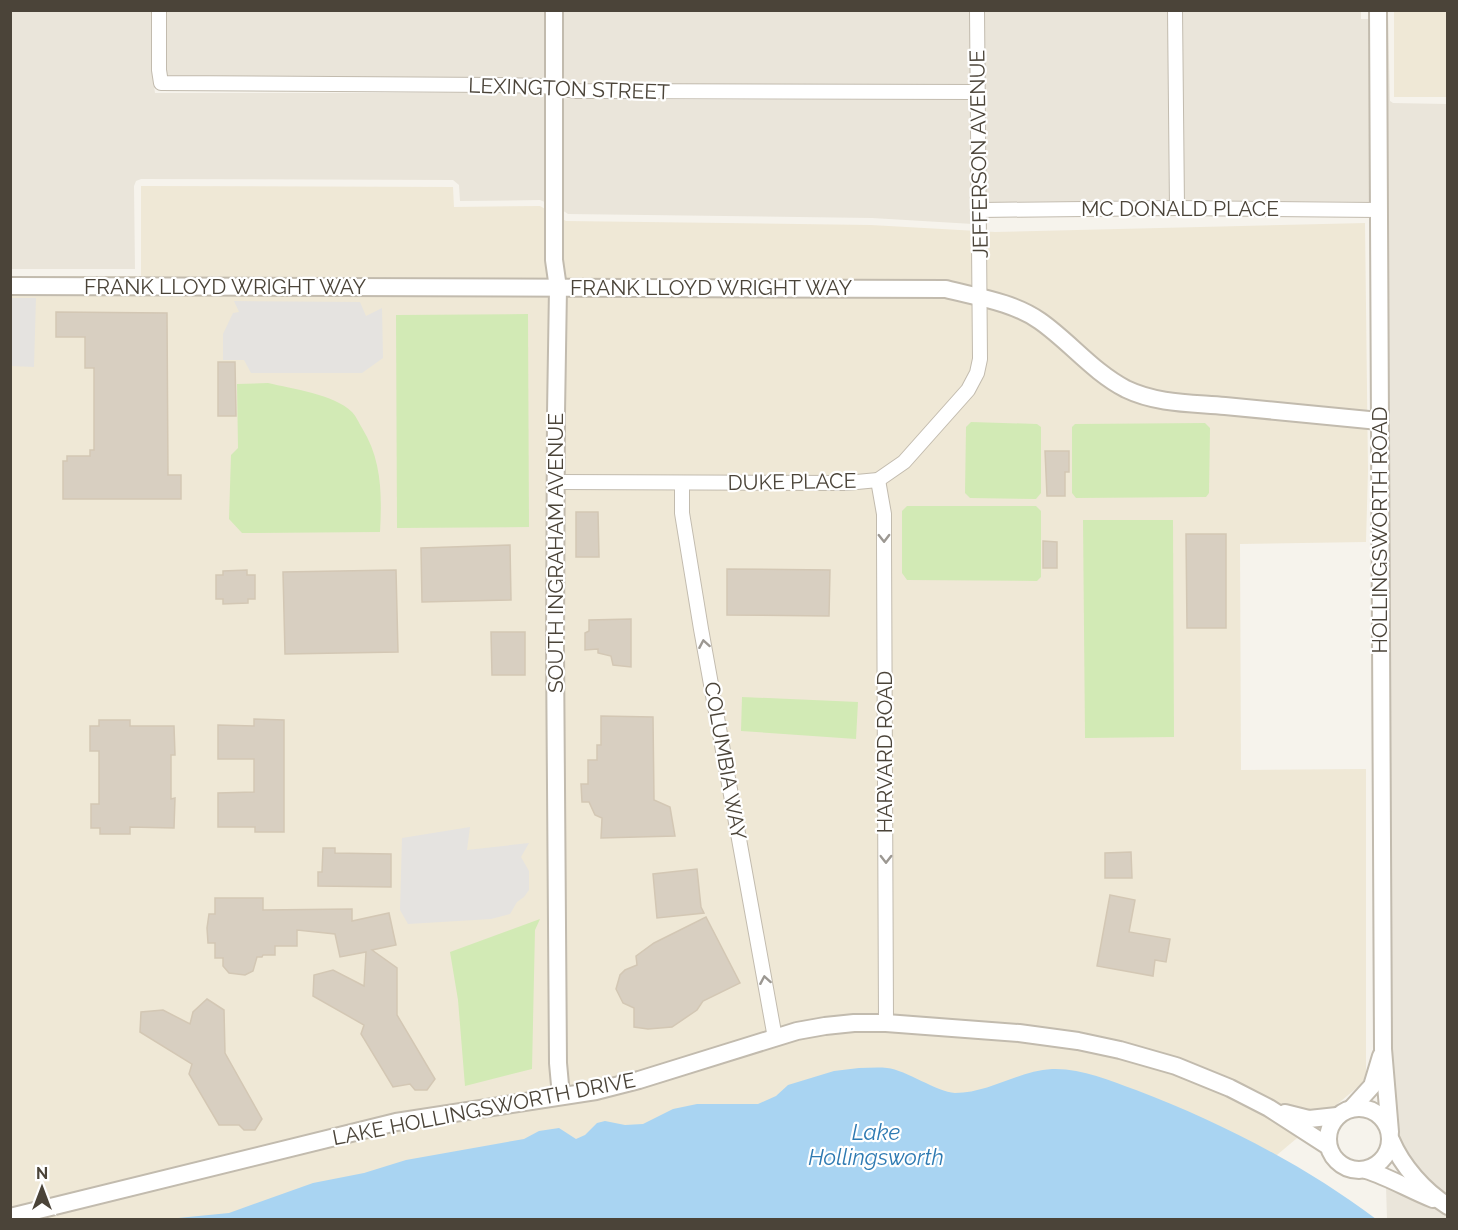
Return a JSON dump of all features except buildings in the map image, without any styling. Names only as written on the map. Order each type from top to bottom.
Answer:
[{"type":"street","name":"LEXINGTON STREET","points":[[159,10],[161,83],[496,85],[588,92],[978,92]]},
{"type":"street","name":"SOUTH INGRAHAM AVENUE","points":[[554,10],[554,260],[558,288],[555,482],[558,1063],[561,1096]]},
{"type":"street","name":"JEFFERSON AVENUE","points":[[977,10],[980,298]]},
{"type":"street","points":[[1175,10],[1177,208]]},
{"type":"street","name":"HOLLINGSWORTH ROAD","points":[[1378,10],[1383,1049],[1390,1136]]},
{"type":"street","name":"MC DONALD PLACE","points":[[980,210],[1177,208],[1379,210]]},
{"type":"street","name":"FRANK LLOYD WRIGHT WAY","points":[[10,286],[946,289],[1015,307],[1040,321],[1101,372],[1127,389],[1158,399],[1192,405],[1221,405],[1379,421]]},
{"type":"street","name":"DUKE PLACE","points":[[555,482],[846,483],[878,480],[904,462],[968,390],[977,373],[980,360],[980,298]]},
{"type":"street","name":"HARVARD ROAD","points":[[878,480],[884,514],[886,1023]]},
{"type":"street","name":"COLUMBIA WAY","points":[[682,483],[682,513],[776,1038]]},
{"type":"street","name":"LAKE HOLLINGSWORTH DRIVE","points":[[10,1217],[396,1122],[596,1091],[776,1038],[825,1026],[886,1023],[1019,1033],[1078,1041],[1120,1050],[1176,1066],[1230,1088],[1269,1108],[1328,1146]]},
{"type":"street","name":"HOLLINGSWORTH ROAD","points":[[1344,1112],[1372,1086],[1383,1049]]},
{"type":"street","points":[[1390,1136],[1386,1156],[1374,1167],[1366,1170],[1358,1171],[1342,1166],[1331,1154],[1328,1146],[1329,1130],[1344,1112],[1360,1107],[1376,1112],[1382,1118],[1390,1136],[1398,1156],[1444,1204]]},
{"type":"street","name":"LAKE HOLLINGSWORTH DRIVE","points":[[1269,1108],[1309,1119],[1324,1119],[1344,1112]]},
{"type":"street","points":[[1366,1170],[1444,1204]]},
{"type":"shaded area","points":[[1361,10],[1361,19],[1371,19],[1372,202],[1184,200],[1182,11]]},
{"type":"shaded area","points":[[11,11],[152,11],[152,70],[155,93],[547,95],[547,203],[540,200],[460,201],[459,185],[453,180],[141,179],[136,181],[134,186],[135,269],[12,269]]},
{"type":"shaded area","points":[[166,11],[547,11],[547,79],[167,76]]},
{"type":"shaded area","points":[[561,11],[970,11],[971,84],[692,84],[561,81]]},
{"type":"shaded area","points":[[984,11],[1168,11],[1170,200],[987,202]]},
{"type":"shaded area","points":[[1394,11],[1447,11],[1447,97],[1394,97]]},
{"type":"shaded area","points":[[1385,19],[1388,19],[1390,101],[1393,103],[1447,104],[1447,1196],[1403,1151],[1397,1130],[1391,1050]]},
{"type":"shaded area","points":[[562,98],[971,100],[973,224],[872,218],[568,214],[562,210]]},
{"type":"shaded area","points":[[141,186],[453,187],[454,207],[540,206],[566,221],[871,225],[995,232],[1365,223],[1368,471],[1366,542],[1240,544],[1241,770],[1366,769],[1366,1080],[1271,1160],[241,1219],[11,1220],[11,276],[141,276]]},
{"type":"shaded area","points":[[11,298],[36,298],[34,367],[11,366]]},
{"type":"shaded area","points":[[234,301],[360,302],[366,316],[382,308],[383,358],[362,373],[251,373],[244,360],[223,360],[223,334],[233,313],[239,312]]},
{"type":"shaded area","points":[[470,827],[467,850],[529,843],[521,857],[529,871],[529,890],[517,902],[510,914],[491,919],[408,924],[400,910],[402,838]]},
{"type":"shaded area","points":[[1386,1186],[1436,1208],[1447,1216],[1447,1219],[1387,1219]]},
{"type":"green space","points":[[528,314],[529,527],[397,528],[396,315]]},
{"type":"green space","points":[[268,383],[324,396],[344,406],[353,414],[369,440],[377,465],[381,505],[380,532],[242,533],[229,519],[231,455],[238,448],[237,384]]},
{"type":"green space","points":[[971,422],[1037,424],[1041,427],[1041,493],[1036,499],[970,498],[965,493],[966,427]]},
{"type":"green space","points":[[1205,423],[1210,428],[1209,493],[1206,497],[1076,498],[1072,493],[1072,427],[1075,424]]},
{"type":"green space","points":[[907,506],[1036,506],[1041,511],[1041,577],[1037,581],[907,580],[902,573],[902,511]]},
{"type":"green space","points":[[1083,520],[1173,520],[1174,737],[1085,738]]},
{"type":"green space","points":[[742,697],[858,702],[856,739],[741,731]]},
{"type":"green space","points":[[540,919],[535,930],[532,1069],[465,1086],[458,1000],[450,952]]},
{"type":"water","name":"Lake Hollingsworth","points":[[859,1068],[895,1070],[939,1089],[955,1093],[980,1090],[1027,1074],[1052,1069],[1074,1070],[1095,1075],[1199,1116],[1260,1146],[1320,1181],[1376,1219],[168,1219],[229,1213],[313,1183],[364,1173],[406,1160],[524,1139],[539,1131],[559,1128],[576,1139],[585,1135],[597,1123],[605,1121],[625,1125],[643,1124],[673,1109],[697,1104],[758,1104],[776,1096],[788,1085],[834,1071]]}]
